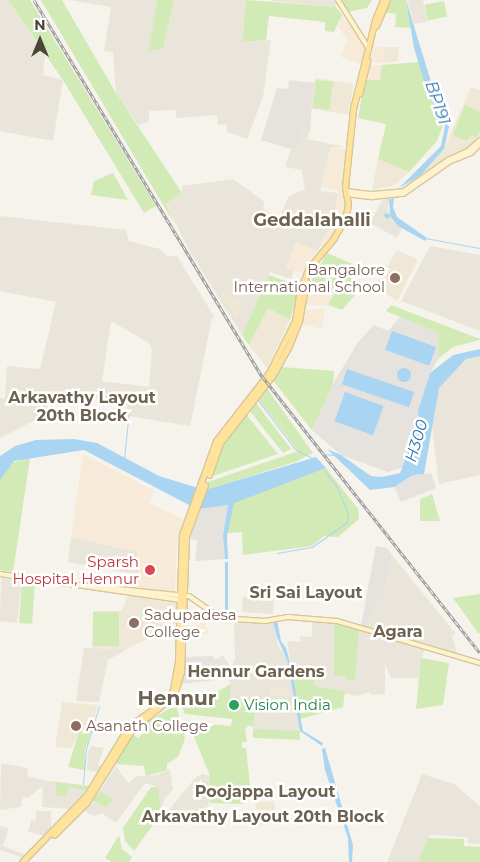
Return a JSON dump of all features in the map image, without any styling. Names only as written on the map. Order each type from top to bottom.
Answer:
[{"type":"main road","points":[[26,862],[86,803],[133,728],[174,696],[181,672],[186,536],[220,443],[250,404],[286,344],[309,268],[345,219],[351,126],[369,49],[385,0]]},
{"type":"main road","points":[[22,862],[87,795],[129,726],[171,694],[178,666],[184,598]]},
{"type":"street","points":[[338,0],[369,49]]},
{"type":"street","points":[[395,193],[450,159],[469,150],[480,140]]},
{"type":"street","points":[[347,193],[405,193],[480,144]]},
{"type":"street","points":[[0,574],[184,598],[220,618],[329,619],[480,663]]},
{"type":"shaded area","points":[[0,0],[8,0],[45,55],[43,75],[63,80],[53,141],[0,131]]},
{"type":"shaded area","points":[[69,0],[157,0],[150,51],[163,49],[174,0],[246,0],[242,42],[271,40],[263,97],[247,139],[227,132],[227,124],[218,125],[217,115],[176,118],[176,110],[149,111],[149,122],[138,125],[116,93],[113,52],[104,51],[111,7]]},
{"type":"shaded area","points":[[272,0],[335,0],[336,7],[272,1]]},
{"type":"shaded area","points":[[407,0],[423,0],[427,22],[414,24]]},
{"type":"shaded area","points":[[342,15],[366,47],[361,64],[341,57],[347,40],[338,27]]},
{"type":"shaded area","points":[[374,46],[384,47],[383,63],[370,62]]},
{"type":"shaded area","points":[[384,47],[399,47],[398,61],[383,63]]},
{"type":"shaded area","points":[[369,65],[382,65],[380,80],[365,80]]},
{"type":"shaded area","points":[[315,78],[354,84],[349,115],[310,109]]},
{"type":"shaded area","points":[[289,80],[314,83],[310,131],[303,129],[299,146],[291,149],[261,140],[277,88],[288,89]]},
{"type":"shaded area","points":[[471,87],[480,90],[480,135],[467,149],[448,156],[420,176],[444,149]]},
{"type":"shaded area","points":[[303,129],[310,131],[307,139],[345,147],[331,147],[320,191],[338,193],[333,224],[318,251],[296,243],[286,268],[294,270],[291,279],[270,272],[242,335],[189,250],[166,204],[182,193],[182,186],[233,179],[265,202],[263,208],[279,220],[288,197],[305,189],[302,170],[285,167],[291,149],[299,146]]},
{"type":"shaded area","points":[[331,147],[345,149],[345,205],[338,227],[323,246],[320,243],[333,224],[339,191],[321,186]]},
{"type":"shaded area","points":[[378,159],[409,172],[393,186],[372,190]]},
{"type":"shaded area","points":[[384,197],[389,199],[388,210],[393,221],[402,229],[397,238],[370,223]]},
{"type":"shaded area","points":[[0,216],[126,230],[129,241],[160,249],[167,256],[177,256],[215,318],[212,318],[190,426],[129,416],[127,405],[100,401],[87,393],[77,393],[64,397],[40,411],[41,417],[0,438],[0,398],[5,398],[7,366],[40,369],[56,302],[0,291]],"holes":[[[111,321],[149,343],[152,349],[149,387],[102,381]]]},
{"type":"shaded area","points":[[296,242],[318,251],[309,260],[304,273],[286,267]]},
{"type":"shaded area","points":[[430,246],[480,255],[480,331],[401,301]]},
{"type":"shaded area","name":"Bangalore International School","points":[[397,250],[418,260],[397,301],[375,287]]},
{"type":"shaded area","points":[[310,283],[335,293],[328,305],[305,305]]},
{"type":"shaded area","points":[[221,294],[244,301],[237,319]]},
{"type":"shaded area","points":[[268,308],[290,320],[267,368],[249,345]]},
{"type":"shaded area","points":[[325,309],[322,329],[301,323],[304,310]]},
{"type":"shaded area","points":[[400,317],[438,333],[439,358],[430,373],[418,411],[419,424],[404,467],[388,472],[341,455],[312,430],[333,384],[358,342],[374,325],[388,331]]},
{"type":"shaded area","points":[[480,356],[480,475],[439,484],[431,419],[439,388],[466,359]]},
{"type":"shaded area","points":[[83,454],[154,491],[149,503],[185,520],[177,541],[175,593],[139,588],[137,552],[71,537]]},
{"type":"shaded area","points":[[431,473],[436,488],[401,502],[394,487],[413,475]]},
{"type":"shaded area","points":[[228,505],[223,535],[225,559],[195,561],[197,540],[189,539],[199,509]]},
{"type":"shaded area","points":[[71,537],[137,552],[139,588],[128,588],[128,573],[68,562]]},
{"type":"shaded area","points":[[376,546],[387,548],[392,555],[383,600],[372,612],[369,627],[361,625]]},
{"type":"shaded area","points":[[392,555],[456,634],[452,636],[457,653],[425,645],[418,678],[391,678],[385,664],[385,694],[371,695],[370,692],[356,696],[314,685],[315,672],[291,666],[287,641],[300,642],[300,636],[312,637],[312,621],[334,623],[334,675],[355,672],[357,631],[369,627],[372,612],[383,600]]},
{"type":"shaded area","points":[[1,578],[22,581],[17,623],[0,621]]},
{"type":"shaded area","name":"Sadupadesa College","points":[[128,595],[176,601],[176,624],[127,649],[92,648],[93,611],[122,611]]},
{"type":"shaded area","points":[[243,596],[274,598],[273,614],[242,612]]},
{"type":"shaded area","points":[[204,622],[209,634],[185,638],[185,632],[200,633],[196,625]]},
{"type":"shaded area","name":"Hennur Gardens","points":[[234,622],[274,623],[278,645],[287,659],[300,731],[253,729],[256,705],[230,700],[231,684],[215,660],[223,655],[231,668],[235,658]]},
{"type":"shaded area","points":[[84,648],[127,649],[108,660],[99,702],[76,701]]},
{"type":"shaded area","points":[[213,656],[225,676],[216,680],[182,684],[185,657]]},
{"type":"shaded area","points":[[270,687],[288,687],[288,696],[270,696]]},
{"type":"shaded area","name":"Asanath College","points":[[62,702],[98,705],[92,729],[79,732],[72,748],[55,747]]},
{"type":"shaded area","points":[[91,746],[104,748],[98,765],[103,767],[98,772],[87,770],[88,751]]},
{"type":"shaded area","points":[[1,763],[28,768],[27,776],[89,786],[72,809],[42,807],[43,786],[28,798],[23,797],[21,807],[0,810]]},
{"type":"shaded area","points":[[116,766],[128,783],[137,776],[157,775],[170,769],[173,789],[165,798],[160,812],[158,787],[145,783],[116,823],[102,813],[94,816],[85,811],[93,800],[106,808],[113,801],[100,791]]},
{"type":"shaded area","points":[[202,774],[210,776],[211,783],[207,824],[168,811],[196,777]]},
{"type":"shaded area","points":[[422,774],[454,784],[480,806],[480,844],[468,843],[468,837],[430,835],[418,862],[387,862]]},
{"type":"shaded area","points":[[274,801],[276,823],[260,825],[255,802]]},
{"type":"shaded area","points":[[36,811],[51,811],[51,829],[46,836],[28,832],[31,820],[36,821]]},
{"type":"shaded area","points":[[0,826],[9,828],[3,846],[24,854],[23,858],[0,850]]},
{"type":"green space","points":[[8,0],[30,0],[156,206],[144,213],[63,80]]},
{"type":"green space","points":[[41,0],[62,0],[116,93],[182,193],[166,204],[174,223]]},
{"type":"green space","points":[[157,0],[174,0],[163,49],[149,51]]},
{"type":"green space","points":[[246,0],[336,7],[342,15],[334,32],[325,31],[325,22],[269,16],[266,40],[242,42]]},
{"type":"green space","points":[[341,0],[372,0],[367,8],[348,12]]},
{"type":"green space","points":[[389,0],[406,0],[411,28],[395,27],[396,14],[384,12]]},
{"type":"green space","points":[[444,1],[447,17],[427,21],[424,5]]},
{"type":"green space","points":[[419,62],[444,123],[437,141],[409,172],[378,159],[386,124],[358,118],[365,80],[380,80],[382,65]]},
{"type":"green space","points":[[316,80],[333,82],[329,110],[313,108]]},
{"type":"green space","points":[[465,105],[480,112],[480,132],[476,137],[471,135],[466,141],[453,135]]},
{"type":"green space","points":[[113,173],[128,200],[91,195],[94,181]]},
{"type":"green space","points":[[327,253],[355,265],[349,276],[362,287],[342,310],[328,305],[335,293],[310,283]]},
{"type":"green space","points":[[269,275],[299,286],[290,320],[268,308],[249,345],[242,335]]},
{"type":"green space","points":[[391,305],[480,340],[453,347],[439,358],[438,333],[386,311]]},
{"type":"green space","points":[[282,367],[334,371],[333,384],[312,430],[272,379]]},
{"type":"green space","points":[[266,387],[313,453],[295,462],[205,490],[208,482],[298,451],[259,400]]},
{"type":"green space","points":[[256,403],[291,449],[283,453],[249,410]]},
{"type":"green space","points":[[246,414],[278,454],[210,477],[227,437]]},
{"type":"green space","points":[[30,458],[13,572],[0,570],[0,480],[10,463]]},
{"type":"green space","points":[[326,468],[358,509],[359,519],[338,537],[324,536],[312,546],[243,555],[242,532],[227,533],[233,503]]},
{"type":"green space","points":[[432,494],[440,521],[420,521],[420,499]]},
{"type":"green space","points":[[22,581],[35,582],[32,624],[19,623]]},
{"type":"green space","points":[[480,594],[480,633],[478,633],[453,598]]},
{"type":"green space","points":[[93,612],[119,612],[119,646],[93,646]]},
{"type":"green space","points":[[334,623],[359,630],[355,679],[346,681],[345,675],[334,676]]},
{"type":"green space","points":[[421,658],[449,663],[443,705],[416,709]]},
{"type":"green space","points":[[291,666],[315,672],[314,685],[318,687],[345,691],[343,707],[300,719]]},
{"type":"green space","points":[[231,684],[230,700],[256,705],[253,727],[249,725],[245,729],[247,742],[242,742],[242,748],[246,748],[250,786],[243,788],[243,804],[210,803],[210,776],[188,722],[231,726],[232,719],[185,714],[181,705],[205,698]]},
{"type":"green space","points":[[176,705],[185,739],[178,757],[167,764],[167,770],[146,776],[144,766],[116,764],[132,735],[139,738],[145,731],[139,726]]},
{"type":"green space","points":[[92,729],[85,750],[85,770],[68,767],[79,732]]},
{"type":"green space","points":[[253,729],[300,731],[300,740],[253,738]]},
{"type":"green space","points":[[55,782],[89,786],[86,790],[69,787],[66,795],[57,796]]},
{"type":"green space","points":[[151,787],[158,787],[161,814],[134,851],[125,841],[123,828]]},
{"type":"green space","points":[[100,791],[113,800],[106,808],[93,800]]},
{"type":"green space","points":[[119,835],[122,849],[132,857],[129,862],[111,862],[105,858]]},
{"type":"green space","points":[[428,838],[464,839],[464,846],[480,847],[480,862],[418,862]]},
{"type":"water","points":[[406,0],[432,85],[449,127],[444,149],[420,176],[399,188],[441,146],[445,126],[425,84],[414,48]]},
{"type":"water","points":[[394,198],[393,207],[397,217],[427,238],[425,241],[398,226],[390,216],[388,219],[384,216],[385,213],[390,215],[389,199]]},
{"type":"water","points":[[392,331],[436,347],[429,366],[385,350]]},
{"type":"water","points":[[480,349],[480,356],[466,359],[439,388],[424,474],[413,475],[394,487],[370,490],[327,449],[341,455],[371,476],[382,477],[400,473],[419,424],[418,411],[430,373],[453,355]]},
{"type":"water","points":[[401,368],[407,368],[411,375],[407,382],[401,382],[397,378],[397,372]]},
{"type":"water","points":[[347,369],[414,392],[409,407],[342,384]]},
{"type":"water","points":[[345,392],[384,406],[373,435],[334,421]]},
{"type":"water","points":[[74,439],[97,443],[159,476],[198,488],[191,506],[84,450],[14,461],[0,480],[0,456],[15,446],[36,440]]},
{"type":"water","points":[[316,457],[326,468],[234,503],[227,536],[228,559],[225,559],[223,535],[228,505],[199,509],[205,490]]},
{"type":"water","points":[[225,562],[228,562],[228,611],[225,611]]},
{"type":"water","points":[[277,620],[281,641],[286,648],[291,666],[303,731],[323,743],[322,746],[300,731],[287,660],[277,637],[273,621]]},
{"type":"water","points":[[325,748],[353,845],[352,862],[349,862],[348,838],[325,770],[322,749]]},
{"type":"waterway","name":"BP191","points":[[425,238],[480,248]]},
{"type":"waterway","points":[[257,399],[295,449],[312,458]]},
{"type":"waterway","points":[[124,459],[129,410]]},
{"type":"waterway","name":"H300","points":[[326,454],[333,455]]},
{"type":"waterway","points":[[277,553],[312,547],[347,522],[348,514],[337,487],[324,470]]},
{"type":"waterway","points":[[83,784],[86,749],[99,706]]},
{"type":"railway","points":[[34,0],[262,376],[480,653]]},
{"type":"place","name":"Bangalore International School","points":[[395,278]]},
{"type":"place","name":"Sparsh Hospital, Hennur","points":[[150,570]]},
{"type":"place","name":"Sadupadesa College","points":[[134,623]]},
{"type":"place","name":"Vision India","points":[[234,705]]},
{"type":"place","name":"Asanath College","points":[[76,726]]},
{"type":"district","name":"Geddalahalli","points":[[312,220]]},
{"type":"district","name":"Arkavathy Layout 20th Block","points":[[82,407]]},
{"type":"district","name":"Sri Sai Layout","points":[[306,593]]},
{"type":"district","name":"Agara","points":[[398,632]]},
{"type":"district","name":"Hennur Gardens","points":[[256,672]]},
{"type":"district","name":"Hennur","points":[[177,698]]},
{"type":"district","name":"Poojappa Layout","points":[[265,792]]},
{"type":"district","name":"Arkavathy Layout 20th Block","points":[[263,817]]}]
